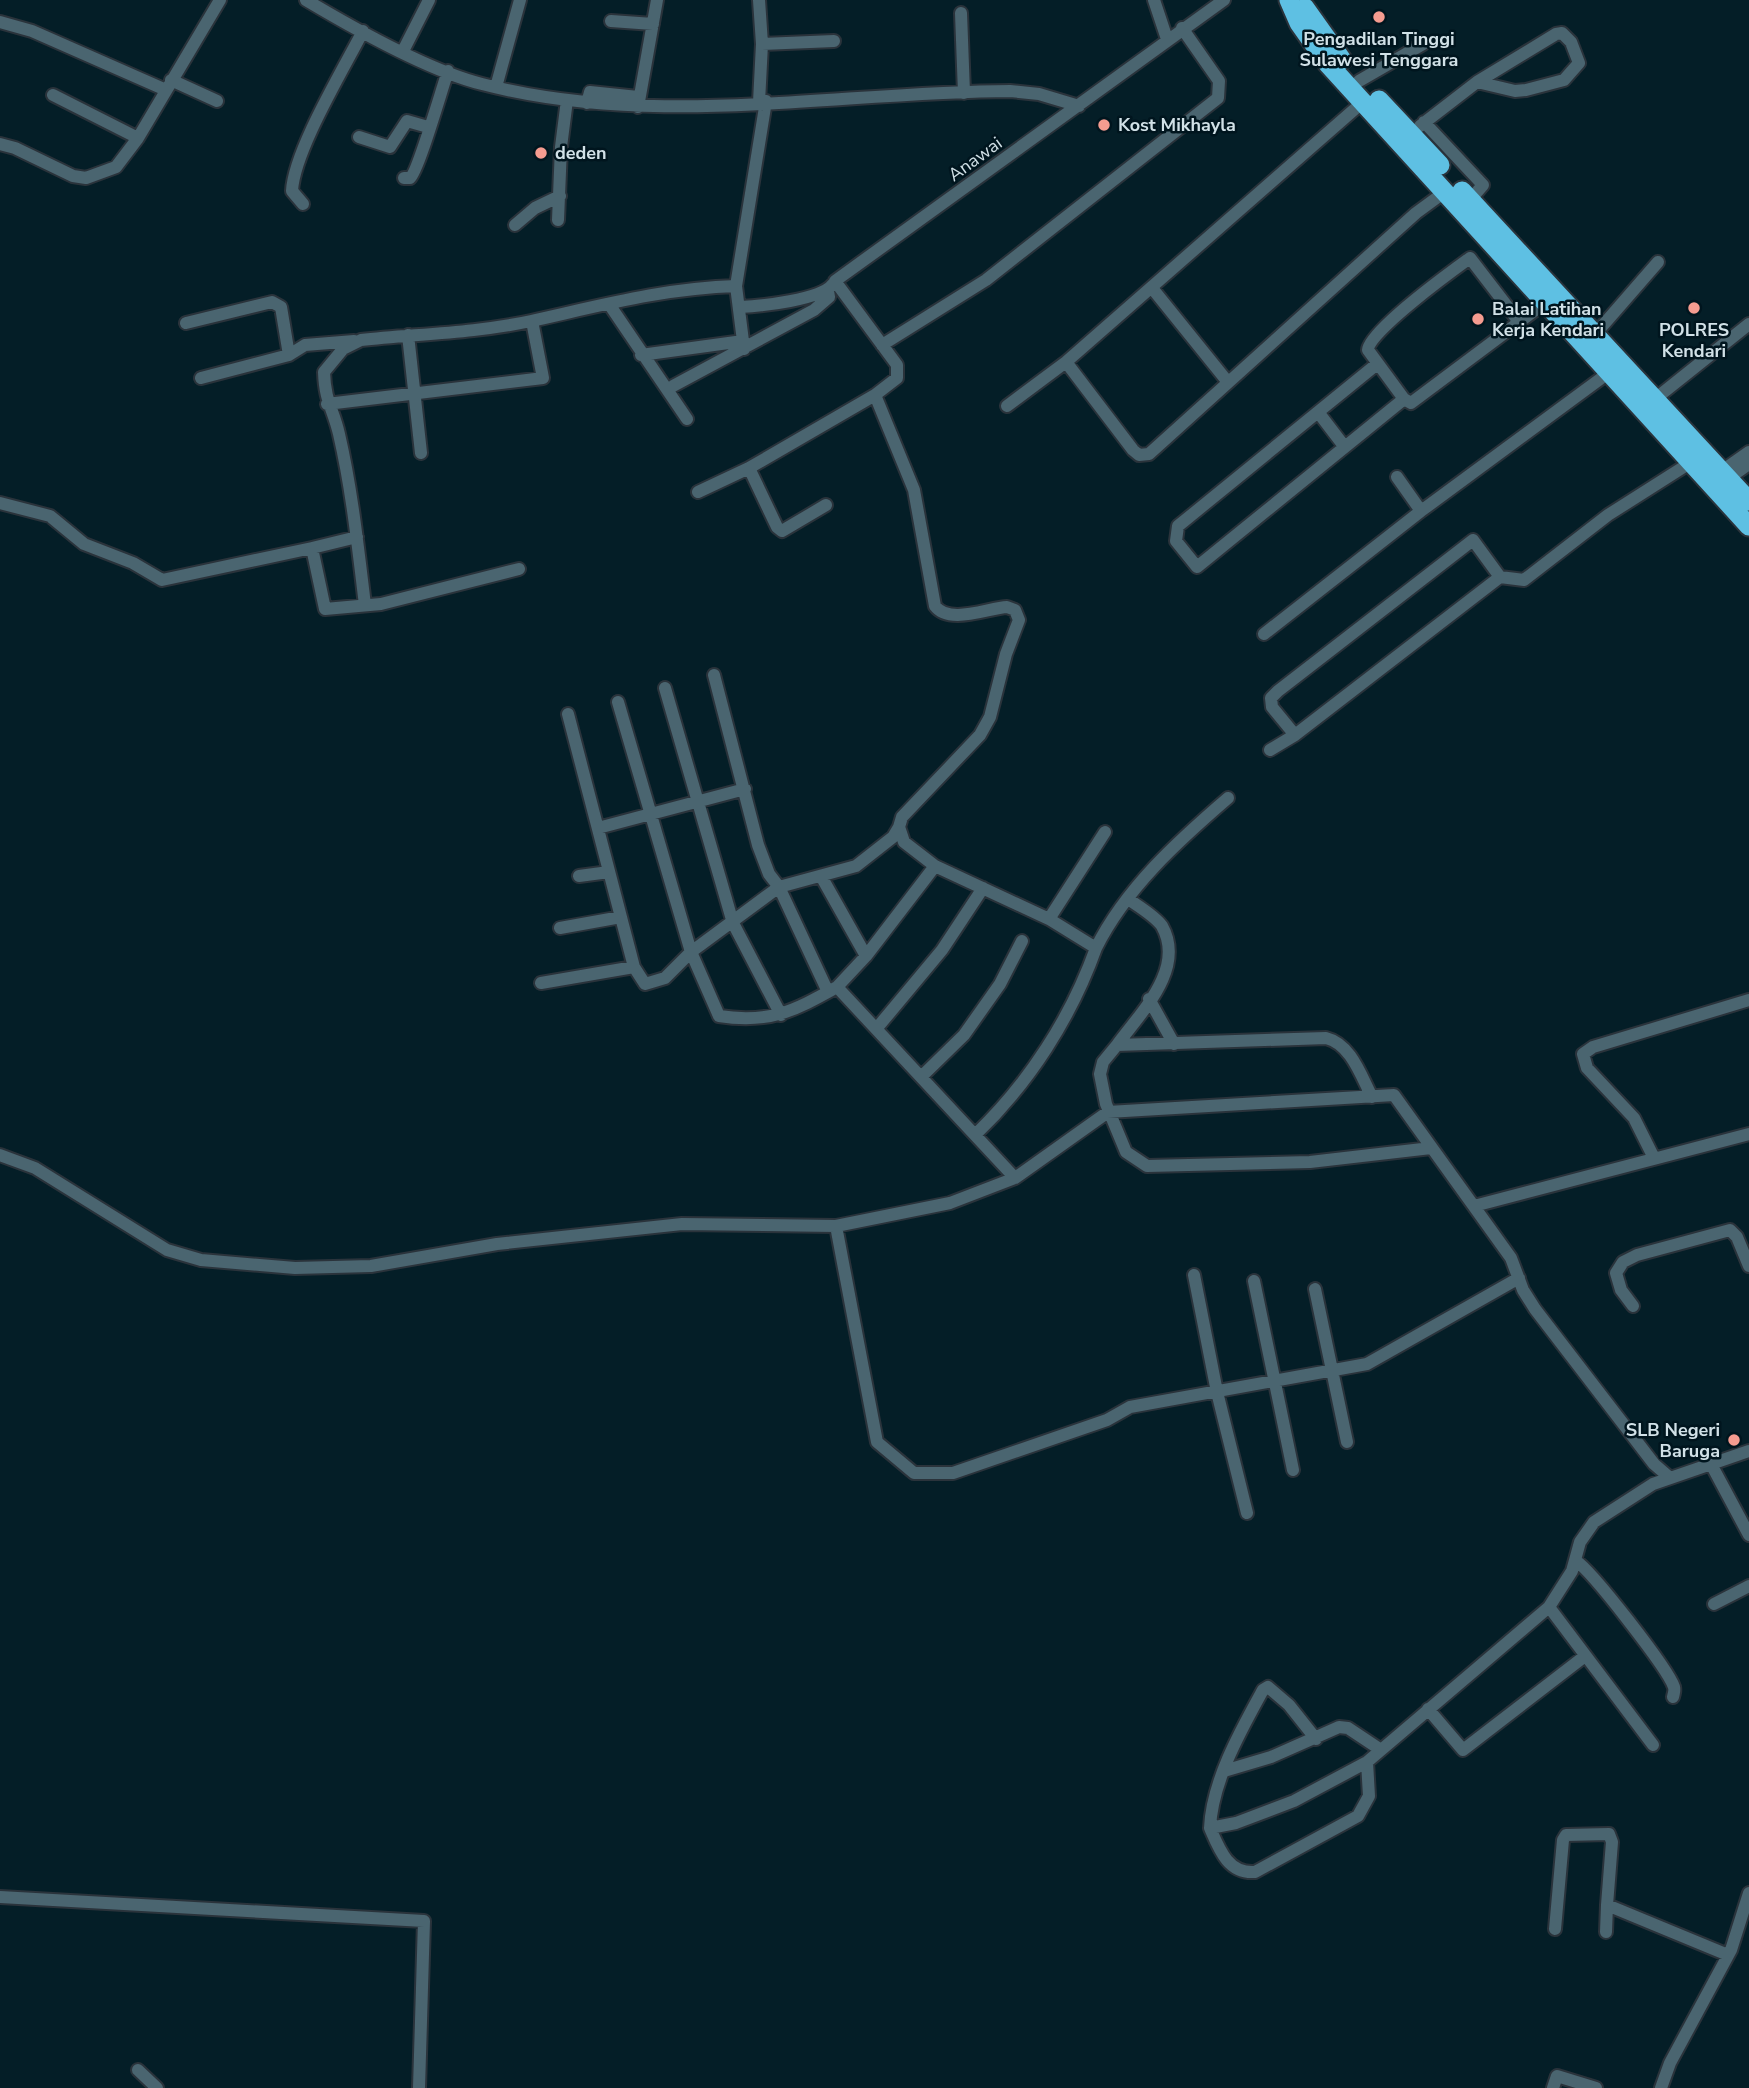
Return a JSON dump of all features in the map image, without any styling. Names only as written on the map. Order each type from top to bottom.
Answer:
[{"type":"highway","points":[[1303,2],[1334,51],[1359,80],[1418,128],[1470,200],[1591,339],[1611,371],[1749,526]]},
{"type":"highway","points":[[1303,2],[1311,42],[1363,101],[1546,302],[1591,339],[1655,400],[1749,501]]},
{"type":"street","points":[[0,144],[15,148],[73,176],[86,178],[116,167],[138,138],[220,0]]},
{"type":"street","points":[[306,0],[363,31],[448,71],[496,87],[587,103],[762,102],[1010,91],[1038,94],[1079,106]]},
{"type":"street","points":[[403,51],[429,0]]},
{"type":"street","points":[[496,87],[520,0]]},
{"type":"street","points":[[638,102],[657,0]]},
{"type":"street","points":[[744,345],[736,286],[762,102],[759,0]]},
{"type":"street","points":[[1154,0],[1167,39]]},
{"type":"street","name":"Anawai","points":[[832,286],[1182,28],[1224,0]]},
{"type":"street","points":[[961,13],[964,93]]},
{"type":"street","points":[[611,21],[653,24]]},
{"type":"street","points":[[0,22],[55,40],[217,102]]},
{"type":"street","points":[[882,345],[986,280],[1217,98],[1219,81],[1182,28]]},
{"type":"street","points":[[303,204],[292,191],[292,177],[309,137],[363,31]]},
{"type":"street","points":[[1418,128],[1477,82],[1556,34],[1562,33],[1571,41],[1579,63],[1564,80],[1522,90],[1477,82]]},
{"type":"street","points":[[762,44],[834,41]]},
{"type":"street","points":[[1359,80],[1423,44]]},
{"type":"street","points":[[404,178],[410,178],[417,171],[428,127],[448,71]]},
{"type":"street","points":[[53,95],[138,138]]},
{"type":"street","points":[[558,220],[561,147],[567,100]]},
{"type":"street","points":[[1007,406],[1066,362],[1363,101]]},
{"type":"street","points":[[359,137],[390,147],[407,121],[428,127]]},
{"type":"street","points":[[1066,362],[1139,455],[1149,454],[1416,213],[1446,191]]},
{"type":"street","points":[[515,225],[534,208],[560,196]]},
{"type":"street","points":[[1520,323],[1470,258],[1371,340],[1368,350],[1404,399],[1409,403],[1414,402],[1520,323],[1546,302]]},
{"type":"street","points":[[1591,339],[1658,262]]},
{"type":"street","points":[[201,379],[289,355],[305,345],[532,321],[696,287],[736,286]]},
{"type":"street","points":[[698,492],[749,468],[875,395],[897,378],[898,371],[882,345],[832,286]]},
{"type":"street","points":[[740,307],[766,306],[832,286]]},
{"type":"street","points":[[673,386],[744,345],[814,310],[829,297],[832,286]]},
{"type":"street","points":[[1152,288],[1227,382]]},
{"type":"street","points":[[186,323],[272,302],[281,307],[289,355]]},
{"type":"street","points":[[609,304],[641,355],[687,419]]},
{"type":"street","points":[[327,404],[543,379],[532,321]]},
{"type":"street","points":[[1655,400],[1749,324]]},
{"type":"street","points":[[408,335],[421,453]]},
{"type":"street","points":[[361,340],[344,349],[324,372],[327,404],[339,435],[357,537],[365,605]]},
{"type":"street","points":[[641,355],[744,345]]},
{"type":"street","points":[[1377,364],[1178,526],[1174,536],[1176,541],[1197,568],[1404,399]]},
{"type":"street","points":[[1264,634],[1421,511],[1611,371]]},
{"type":"street","points":[[568,714],[634,967],[645,984],[665,978],[691,952],[779,887],[856,866],[893,837],[902,817],[985,726],[1019,620],[1015,610],[1007,607],[954,615],[942,613],[935,606],[914,490],[875,395]]},
{"type":"street","points":[[1318,412],[1344,446]]},
{"type":"street","points":[[1726,474],[1749,452]]},
{"type":"street","points":[[1270,750],[1296,735],[1500,577],[1524,580],[1608,515],[1693,461]]},
{"type":"street","points":[[1726,474],[1749,464]]},
{"type":"street","points":[[749,468],[777,527],[782,531],[826,505]]},
{"type":"street","points":[[1397,477],[1421,511]]},
{"type":"street","points":[[0,503],[50,516],[84,544],[134,563],[162,580],[357,537]]},
{"type":"street","points":[[1296,735],[1272,707],[1271,698],[1401,594],[1473,540],[1500,577]]},
{"type":"street","points":[[312,548],[325,609],[365,605],[519,569]]},
{"type":"street","points":[[714,675],[758,845],[769,874],[779,887],[833,990],[877,1028],[1015,1178]]},
{"type":"street","points":[[664,688],[695,803],[733,923],[781,1015]]},
{"type":"street","points":[[618,702],[648,815],[691,952],[719,1016],[745,1020],[781,1015],[833,990],[866,956],[935,866]]},
{"type":"street","points":[[598,828],[745,789]]},
{"type":"street","points":[[976,1134],[1007,1105],[1037,1064],[1084,981],[1107,926],[1128,898],[1170,851],[1228,798]]},
{"type":"street","points":[[899,827],[908,846],[935,866],[1049,919],[1096,948]]},
{"type":"street","points":[[1049,919],[1105,832]]},
{"type":"street","points":[[579,876],[609,872]]},
{"type":"street","points":[[821,876],[866,956]]},
{"type":"street","points":[[877,1028],[942,950],[983,888]]},
{"type":"street","points":[[1128,898],[1161,924],[1168,943],[1170,967],[1103,1062],[1100,1074],[1108,1112],[1126,1152],[1147,1166],[1297,1163],[1431,1148]]},
{"type":"street","points":[[560,928],[621,916]]},
{"type":"street","points":[[921,1077],[964,1035],[1000,984],[1023,941]]},
{"type":"street","points":[[541,983],[634,967]]},
{"type":"street","points":[[1149,999],[1174,1044]]},
{"type":"street","points":[[1654,1158],[1634,1118],[1587,1068],[1583,1054],[1593,1047],[1749,1000]]},
{"type":"street","points":[[1117,1045],[1334,1040],[1348,1052],[1372,1097]]},
{"type":"street","points":[[0,1155],[35,1168],[167,1250],[201,1260],[282,1267],[350,1268],[508,1242],[682,1224],[836,1226],[950,1203],[1015,1178],[1108,1112],[1394,1095],[1511,1258],[1535,1309],[1649,1458],[1669,1477]]},
{"type":"street","points":[[1474,1206],[1749,1134]]},
{"type":"street","points":[[836,1226],[877,1425],[877,1442],[914,1473],[953,1473],[1107,1420],[1130,1407],[1374,1362],[1519,1278]]},
{"type":"street","points":[[1633,1306],[1621,1290],[1616,1273],[1623,1262],[1637,1255],[1730,1230],[1737,1237],[1749,1266]]},
{"type":"street","points":[[1194,1275],[1217,1392],[1247,1513]]},
{"type":"street","points":[[1254,1281],[1293,1470]]},
{"type":"street","points":[[1315,1289],[1347,1442]]},
{"type":"street","points":[[1210,1828],[1236,1823],[1294,1801],[1367,1762],[1549,1607],[1576,1561],[1580,1542],[1594,1522],[1623,1501],[1669,1477],[1749,1451]]},
{"type":"street","points":[[1711,1464],[1749,1535]]},
{"type":"street","points":[[1576,1561],[1598,1582],[1673,1685],[1673,1697]]},
{"type":"street","points":[[1714,1604],[1749,1586]]},
{"type":"street","points":[[1549,1607],[1653,1745]]},
{"type":"street","points":[[1428,1709],[1463,1750],[1584,1656]]},
{"type":"street","points":[[1317,1739],[1283,1699],[1268,1687],[1258,1699],[1224,1770],[1214,1799],[1210,1828],[1228,1864],[1246,1872],[1255,1872],[1358,1816],[1369,1796],[1367,1762]]},
{"type":"street","points":[[1224,1770],[1271,1757],[1344,1727],[1381,1751]]},
{"type":"street","points":[[1555,1929],[1566,1835],[1609,1834],[1612,1842],[1606,1932]]},
{"type":"street","points":[[1661,2088],[1670,2063],[1728,1955],[1745,1914],[1749,1893]]},
{"type":"street","points":[[0,1897],[424,1921],[419,2088]]},
{"type":"street","points":[[1607,1905],[1728,1955]]},
{"type":"street","points":[[138,2070],[157,2088]]},
{"type":"street","points":[[1553,2088],[1556,2076],[1596,2088]]},
{"type":"place","name":"Pengadilan Tinggi Sulawesi Tenggara","points":[[1379,17]]},
{"type":"place","name":"Kost Mikhayla","points":[[1104,125]]},
{"type":"place","name":"deden","points":[[541,153]]},
{"type":"place","name":"POLRES Kendari","points":[[1694,308]]},
{"type":"place","name":"Balai Latihan Kerja Kendari","points":[[1478,319]]},
{"type":"place","name":"SLB Negeri Baruga","points":[[1734,1440]]}]
